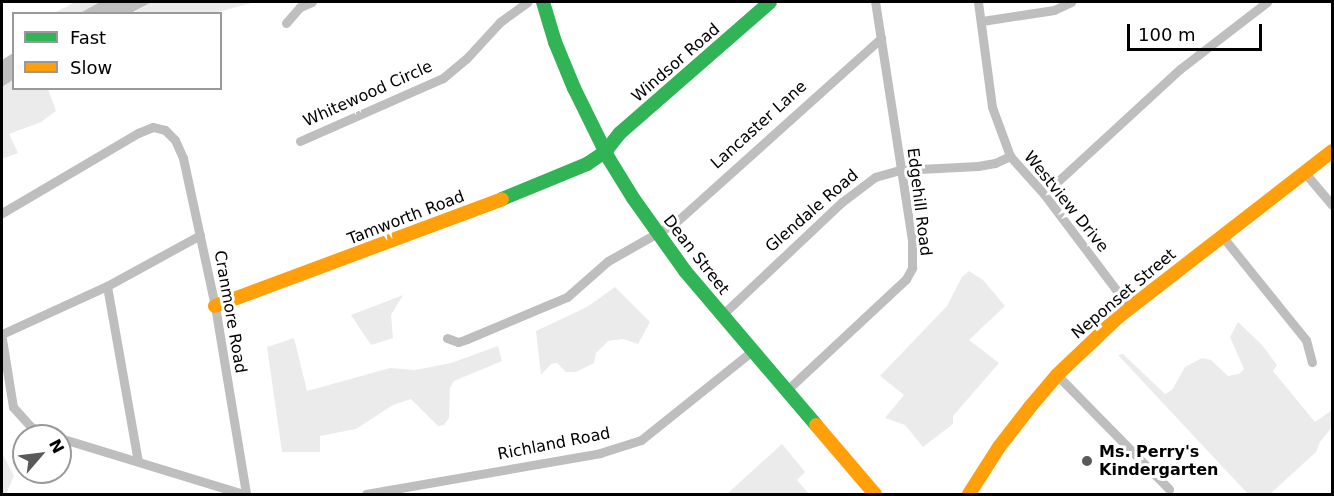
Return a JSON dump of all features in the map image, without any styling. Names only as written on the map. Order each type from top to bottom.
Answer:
[{"type":"main road","name":"Dean Street","points":[[543,2],[555,42],[605,152],[657,233],[722,315],[875,495]]},
{"type":"main road","name":"Windsor Road","points":[[605,152],[620,134],[771,2]]},
{"type":"main road","name":"Neponset Street","points":[[969,495],[1005,438],[1057,375],[1129,307],[1332,151]]},
{"type":"main road","name":"Tamworth Road","points":[[215,306],[536,186],[587,164],[605,152]]},
{"type":"street","points":[[286,23],[300,7],[312,2]]},
{"type":"street","name":"Whitewood Circle","points":[[300,141],[444,78],[466,59],[500,22],[528,2]]},
{"type":"street","name":"Edgehill Road","points":[[787,390],[906,279],[912,268],[912,240],[875,2]]},
{"type":"street","name":"Westview Drive","points":[[978,2],[992,107],[1010,156],[1044,194],[1129,307]]},
{"type":"street","points":[[982,21],[1054,10],[1071,2]]},
{"type":"street","points":[[1044,194],[1180,69],[1264,3]]},
{"type":"street","name":"Lancaster Lane","points":[[447,338],[459,342],[567,297],[608,261],[675,223],[881,38]]},
{"type":"street","name":"Cranmore Road","points":[[2,213],[138,133],[153,128],[165,130],[173,138],[183,158],[215,306],[244,495]]},
{"type":"street","name":"Glendale Road","points":[[722,315],[842,202],[875,177],[900,170],[978,166],[995,163],[1010,156]]},
{"type":"street","points":[[1305,172],[1332,205]]},
{"type":"street","points":[[2,334],[107,286],[200,235]]},
{"type":"street","points":[[1222,236],[1306,340],[1312,362]]},
{"type":"street","points":[[107,286],[138,461]]},
{"type":"street","points":[[2,339],[13,407],[28,424]]},
{"type":"street","name":"Richland Road","points":[[366,495],[600,453],[641,440],[752,351]]},
{"type":"street","points":[[1057,375],[1169,489]]},
{"type":"street","points":[[72,442],[244,495]]},
{"type":"shaded area","points":[[75,2],[100,2],[82,12],[56,12]]},
{"type":"shaded area","points":[[100,2],[152,2],[133,12],[82,12]]},
{"type":"shaded area","points":[[152,2],[256,2],[218,12],[134,12]]},
{"type":"shaded area","points":[[12,54],[12,81],[2,87],[2,60]]},
{"type":"shaded area","points":[[12,81],[12,90],[48,90],[56,111],[41,122],[9,134],[18,153],[2,159],[2,87]]},
{"type":"shaded area","points":[[969,271],[983,280],[1005,306],[969,340],[999,363],[953,416],[953,424],[923,447],[905,425],[885,418],[904,395],[880,376],[947,306],[962,277]]},
{"type":"shaded area","points":[[615,287],[650,322],[638,344],[623,339],[608,341],[596,353],[594,363],[576,372],[566,372],[557,363],[551,364],[541,375],[536,331],[587,307]]},
{"type":"shaded area","points":[[403,295],[391,315],[393,338],[371,345],[351,315]]},
{"type":"shaded area","points":[[1238,322],[1262,345],[1277,365],[1273,371],[1315,422],[1332,410],[1332,427],[1320,442],[1316,452],[1270,494],[1248,494],[1118,355],[1123,354],[1165,394],[1172,390],[1185,367],[1202,358],[1211,360],[1228,376],[1239,374],[1244,369],[1230,337]]},
{"type":"shaded area","points":[[294,338],[307,391],[390,368],[415,370],[451,363],[498,346],[502,361],[454,381],[450,388],[449,418],[444,425],[438,426],[411,399],[393,405],[356,429],[320,436],[320,452],[282,452],[267,347]]},
{"type":"shaded area","points":[[782,444],[805,472],[797,480],[809,494],[727,494]]},
{"type":"shaded area","points":[[2,453],[12,472],[12,480],[6,494],[2,494]]},
{"type":"traffic: fast","points":[[543,2],[555,42],[574,88],[609,159],[633,198],[685,271],[816,425]]},
{"type":"traffic: fast","points":[[502,199],[587,164],[605,152],[620,133],[770,2]]},
{"type":"traffic: slow","points":[[969,494],[999,447],[1030,407],[1057,375],[1117,318],[1332,151]]},
{"type":"traffic: slow","points":[[215,306],[502,199]]},
{"type":"traffic: slow","points":[[816,425],[875,494]]},
{"type":"place","name":"Ms. Perry's Kindergarten","points":[[1087,461]]}]
